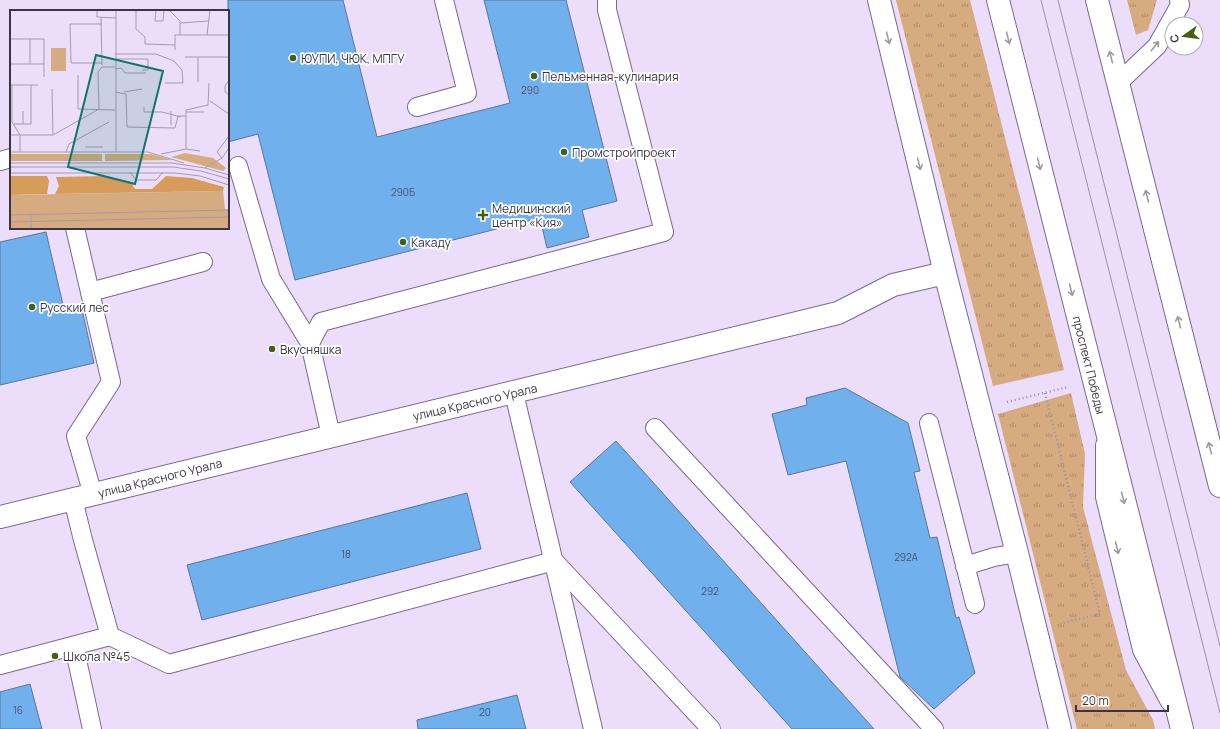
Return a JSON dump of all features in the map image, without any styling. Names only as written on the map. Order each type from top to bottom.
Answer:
[{"type":"street","points":[[879,0],[945,273],[1017,552],[1060,729]]},
{"type":"street","name":"проспект Победы","points":[[998,0],[1180,723]]},
{"type":"street","points":[[1097,0],[1220,486]]},
{"type":"street","name":"улица Красного Урала","points":[[0,518],[838,313],[893,285],[945,273]]},
{"type":"lane","points":[[417,107],[467,93],[444,0]]},
{"type":"lane","points":[[310,343],[321,322],[664,232],[607,10],[607,0]]},
{"type":"lane","points":[[1118,83],[1157,46],[1180,5],[1179,0]]},
{"type":"lane","points":[[0,161],[10,158]]},
{"type":"lane","points":[[238,166],[271,279],[310,343],[331,436]]},
{"type":"lane","points":[[75,229],[111,382],[76,436],[83,497],[83,540],[110,636]]},
{"type":"lane","points":[[90,292],[203,262]]},
{"type":"lane","points":[[514,393],[593,729]]},
{"type":"lane","points":[[929,424],[975,604]]},
{"type":"lane","points":[[655,428],[934,729]]},
{"type":"lane","points":[[965,566],[1017,552]]},
{"type":"lane","points":[[0,665],[110,636],[169,664],[554,561]]},
{"type":"lane","points":[[554,561],[712,729]]},
{"type":"lane","points":[[74,646],[92,729]]},
{"type":"path","points":[[1002,404],[1068,387]]},
{"type":"path","points":[[1036,629],[1100,614],[1045,393]]},
{"type":"green space","points":[[896,0],[970,0],[1064,370],[993,386]]},
{"type":"green space","points":[[1127,0],[1157,0],[1148,30],[1136,35]]},
{"type":"green space","points":[[1071,393],[1085,454],[1083,507],[1126,670],[1153,720],[1155,729],[1077,729],[998,414]]},
{"type":"building","points":[[228,0],[343,0],[377,137],[510,103],[484,0],[566,0],[617,201],[582,210],[589,237],[547,248],[540,218],[295,280],[258,134],[229,142]]},
{"type":"building","name":"Русский лес","points":[[46,232],[64,309],[81,305],[94,363],[0,385],[0,242]]},
{"type":"building","points":[[845,388],[908,423],[920,471],[914,472],[930,538],[937,537],[956,618],[959,617],[975,673],[934,709],[900,677],[846,461],[788,475],[772,414],[807,405],[806,398]]},
{"type":"building","points":[[616,441],[874,729],[792,729],[570,482]]},
{"type":"building","points":[[467,493],[481,549],[202,620],[187,565]]},
{"type":"building","points":[[30,684],[42,729],[0,729],[0,692]]},
{"type":"building","points":[[517,695],[526,729],[418,729],[417,720]]},
{"type":"tram line","points":[[1041,0],[1220,713]]},
{"type":"tram line","points":[[1058,0],[1220,646]]},
{"type":"place","name":"ЮУПИ, ЧЮК, МПГУ","points":[[293,58]]},
{"type":"place","name":"Пельменная-кулинария","points":[[534,76]]},
{"type":"place","name":"Промстройпроект","points":[[564,152]]},
{"type":"place","name":"Медицинский центр «Кия»","points":[[483,215]]},
{"type":"place","name":"Какаду","points":[[403,242]]},
{"type":"place","name":"Русский лес","points":[[32,307]]},
{"type":"place","name":"Вкусняшка","points":[[272,349]]},
{"type":"place","name":"Школа №45","points":[[55,656]]}]
